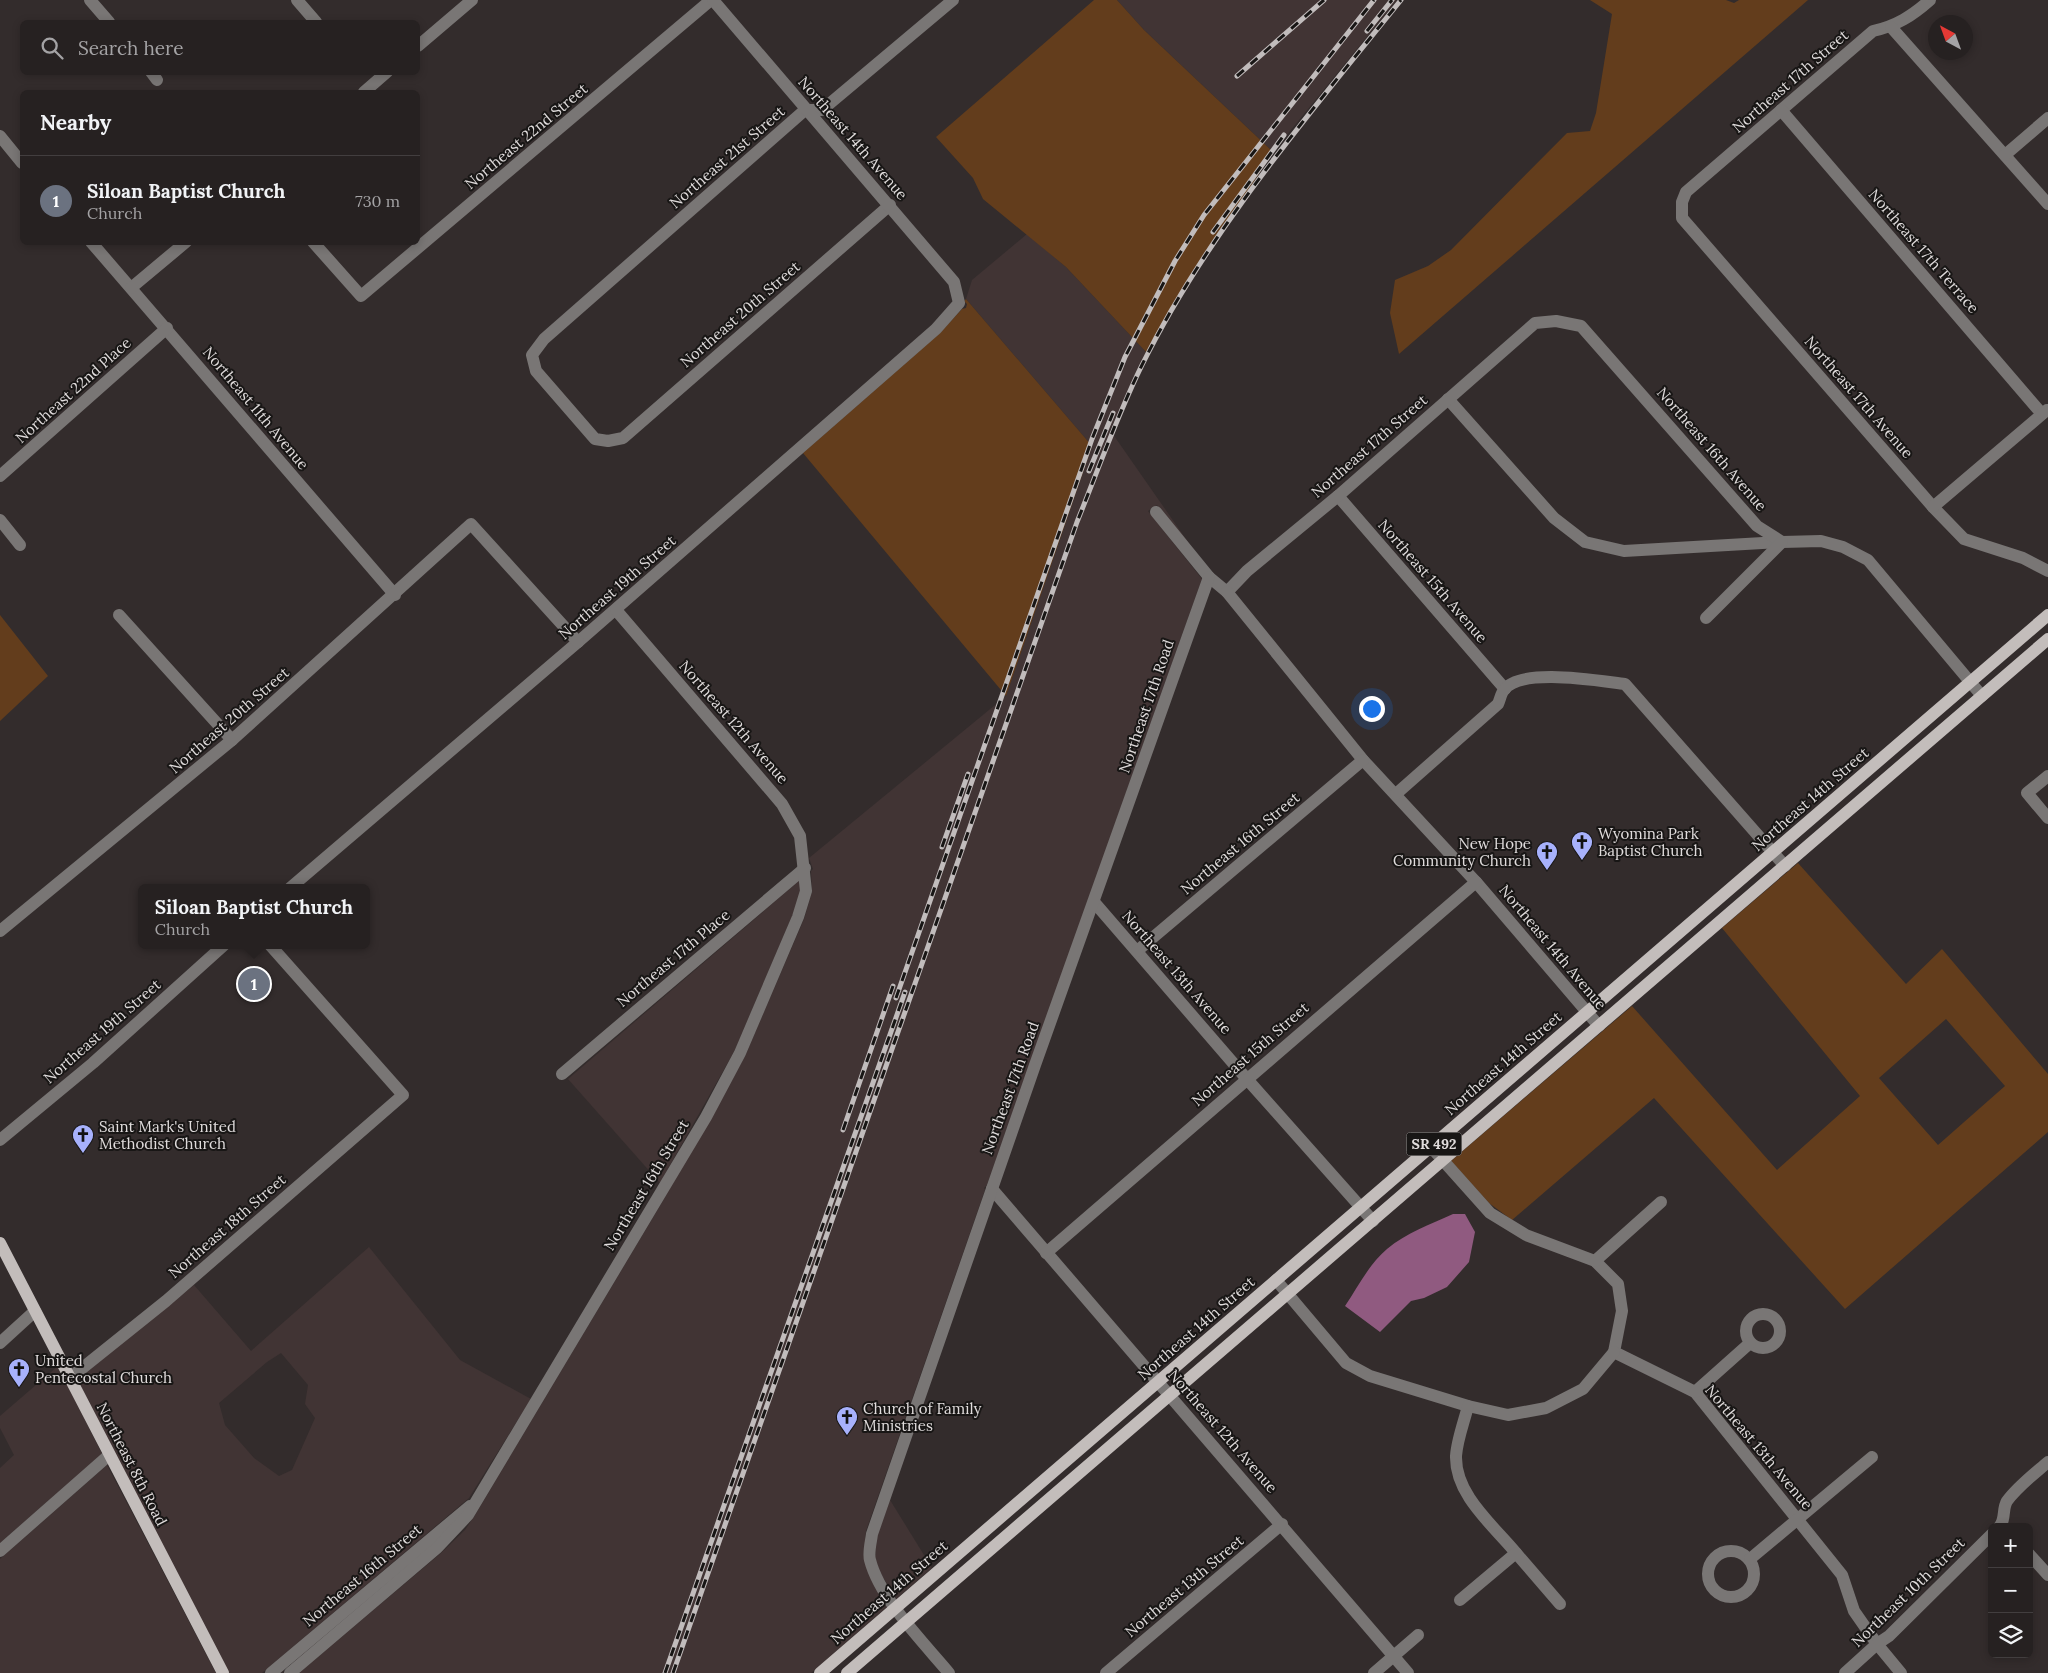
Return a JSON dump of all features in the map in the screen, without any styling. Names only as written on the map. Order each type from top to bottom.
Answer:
[{"type":"main road","name":"Northeast 14th Street","points":[[820,1673],[2048,615]]},
{"type":"main road","name":"SR 492","points":[[847,1673],[2048,639]]},
{"type":"main road","name":"Northeast 8th Road","points":[[0,1243],[108,1456],[222,1673]]},
{"type":"street","points":[[90,0],[107,20]]},
{"type":"street","points":[[297,0],[314,20]]},
{"type":"street","points":[[420,44],[472,0]]},
{"type":"street","name":"Northeast 14th Avenue","points":[[712,0],[805,110],[890,205],[954,282],[959,303]]},
{"type":"street","name":"Northeast 22nd Street","points":[[316,245],[361,296],[712,0]]},
{"type":"street","name":"Northeast 21st Street","points":[[608,442],[595,439],[536,371],[532,355],[544,339],[805,110],[822,110],[953,0]]},
{"type":"street","name":"Northeast 17th Street","points":[[1682,202],[1686,192],[1873,31],[1891,27],[1912,16],[1930,0]]},
{"type":"street","points":[[1891,27],[2048,204]]},
{"type":"street","points":[[366,90],[384,75]]},
{"type":"street","name":"Northeast 17th Terrace","points":[[1781,110],[2045,412]]},
{"type":"street","points":[[2005,155],[2048,118]]},
{"type":"street","points":[[0,136],[20,160]]},
{"type":"street","name":"Northeast 17th Avenue","points":[[1682,202],[1682,218],[1933,507],[1964,539],[2023,558],[2048,571]]},
{"type":"street","name":"Northeast 20th Street","points":[[608,442],[623,438],[890,205]]},
{"type":"street","name":"Northeast 11th Avenue","points":[[94,245],[395,595]]},
{"type":"street","points":[[131,288],[182,245]]},
{"type":"street","name":"Northeast 19th Street","points":[[295,884],[616,610],[936,328],[959,303]]},
{"type":"street","name":"Northeast 17th Street","points":[[1227,592],[1247,571],[1338,496],[1535,323],[1556,321]]},
{"type":"street","name":"Northeast 16th Avenue","points":[[1556,321],[1581,326],[1757,526],[1782,542]]},
{"type":"street","name":"Northeast 22nd Place","points":[[0,476],[167,328]]},
{"type":"street","points":[[1448,399],[1554,518],[1585,542],[1624,550],[1821,541],[1843,546],[1868,560],[1982,696]]},
{"type":"street","points":[[1933,507],[2045,412]]},
{"type":"street","name":"Northeast 15th Avenue","points":[[1338,496],[1504,689]]},
{"type":"street","points":[[1156,512],[1209,577],[1227,592]]},
{"type":"street","points":[[0,520],[20,545]]},
{"type":"street","name":"Northeast 20th Street","points":[[0,931],[232,740],[395,595],[471,524],[578,642]]},
{"type":"street","points":[[1706,618],[1782,542]]},
{"type":"street","name":"Northeast 17th Road","points":[[895,1608],[875,1574],[870,1558],[872,1534],[1209,577]]},
{"type":"street","name":"Northeast 14th Avenue","points":[[1227,592],[1363,760],[1476,882],[1599,1026]]},
{"type":"street","name":"Northeast 12th Avenue","points":[[616,610],[782,804],[800,836],[805,868]]},
{"type":"street","points":[[119,614],[232,740]]},
{"type":"street","points":[[1396,794],[1498,704],[1504,689],[1521,679],[1569,677],[1624,684],[1785,866]]},
{"type":"street","name":"Northeast 16th Street","points":[[1138,951],[1363,760]]},
{"type":"street","points":[[2048,776],[2027,793],[2048,818]]},
{"type":"street","name":"Northeast 16th Street","points":[[271,1673],[293,1665],[325,1635],[426,1550],[474,1502],[501,1461],[656,1201],[740,1052],[798,917],[806,891],[805,868]]},
{"type":"street","name":"Northeast 17th Place","points":[[562,1074],[805,868]]},
{"type":"street","name":"Northeast 15th Street","points":[[1046,1253],[1246,1078],[1476,882]]},
{"type":"street","name":"Northeast 13th Avenue","points":[[1094,902],[1373,1221]]},
{"type":"street","name":"Northeast 19th Street","points":[[0,1140],[92,1063],[220,949]]},
{"type":"street","name":"Northeast 18th Street","points":[[70,1378],[166,1301],[403,1096],[274,949]]},
{"type":"street","points":[[1276,1280],[1346,1363],[1370,1376],[1468,1406],[1508,1415],[1546,1408],[1583,1389],[1614,1352],[1622,1311],[1618,1284],[1596,1261],[1526,1235],[1490,1213],[1431,1147]]},
{"type":"street","name":"Northeast 12th Avenue","points":[[992,1189],[1282,1524],[1408,1673]]},
{"type":"street","points":[[1596,1261],[1661,1202]]},
{"type":"street","points":[[0,1344],[35,1311]]},
{"type":"street","points":[[1695,1392],[1750,1343]]},
{"type":"street","name":"Northeast 13th Avenue","points":[[1614,1352],[1695,1392],[1842,1574],[1854,1611],[1877,1644],[1901,1673]]},
{"type":"street","points":[[1468,1406],[1456,1455],[1461,1483],[1474,1504],[1560,1604]]},
{"type":"street","points":[[0,1551],[108,1456]]},
{"type":"street","points":[[1750,1559],[1799,1520],[1872,1457]]},
{"type":"street","points":[[2003,1523],[2006,1503],[2023,1483],[2048,1462]]},
{"type":"street","name":"Northeast 13th Street","points":[[1106,1673],[1282,1524]]},
{"type":"street","name":"Northeast 10th Street","points":[[1846,1673],[1877,1644],[1889,1636],[1988,1538]]},
{"type":"street","points":[[1460,1600],[1516,1553]]},
{"type":"street","points":[[2033,1558],[2048,1575]]},
{"type":"street","points":[[895,1608],[949,1673]]},
{"type":"street","points":[[1374,1673],[1418,1635]]},
{"type":"shaded area","points":[[1094,0],[1117,0],[1144,30],[1273,152],[1163,322],[1147,353],[1066,267],[983,199],[973,178],[936,137]]},
{"type":"shaded area","points":[[1117,0],[1397,0],[1273,152],[1144,30]]},
{"type":"shaded area","points":[[1590,0],[1726,0],[1734,3],[1739,0],[1808,0],[1399,354],[1390,313],[1395,280],[1428,266],[1451,250],[1567,133],[1590,131],[1596,113],[1612,14]]},
{"type":"shaded area","points":[[1027,234],[1066,267],[1147,353],[1110,430],[1195,552],[1157,505],[1148,511],[1202,579],[987,1185],[984,1188],[985,1190],[866,1531],[864,1557],[888,1606],[811,1673],[299,1673],[441,1553],[465,1530],[475,1515],[661,1204],[745,1056],[804,919],[812,892],[811,871],[813,869],[809,858],[1006,696],[1092,446],[966,299],[972,280]]},
{"type":"shaded area","points":[[966,299],[1092,446],[1006,696],[803,453],[940,333],[962,309],[966,308],[967,304],[964,301]]},
{"type":"shaded area","points":[[0,615],[48,676],[0,721]]},
{"type":"shaded area","points":[[1798,863],[1906,984],[1942,949],[2048,1074],[2048,1132],[1845,1309],[1654,1098],[1512,1220],[1489,1203],[1451,1161],[1632,1006],[1777,1170],[1860,1096],[1722,928]],"holes":[[[1946,1019],[2005,1086],[1938,1145],[1879,1078]]]},
{"type":"shaded area","points":[[800,880],[801,890],[793,914],[735,1050],[660,1183],[568,1079]]},
{"type":"shaded area","points":[[1453,1214],[1465,1214],[1475,1232],[1469,1262],[1447,1287],[1424,1298],[1411,1301],[1380,1332],[1345,1306],[1369,1269],[1394,1243],[1427,1225]]},
{"type":"shaded area","points":[[369,1247],[460,1360],[531,1399],[469,1498],[262,1673],[229,1673],[77,1380],[194,1285],[251,1351]],"holes":[[[281,1353],[308,1385],[305,1404],[315,1418],[292,1470],[279,1476],[254,1458],[225,1425],[219,1403],[267,1362]]]},
{"type":"shaded area","points":[[58,1366],[102,1454],[0,1543],[0,1468],[14,1455],[0,1428],[0,1416]]},
{"type":"shaded area","points":[[107,1465],[216,1673],[0,1673],[0,1559]]},
{"type":"shaded area","points":[[890,1500],[932,1568],[896,1599],[880,1572],[875,1558],[877,1536]]},
{"type":"railway","points":[[1237,76],[1324,0]]},
{"type":"railway","points":[[896,998],[1092,439],[1125,357],[1175,261],[1204,215],[1374,0]]},
{"type":"railway","points":[[1367,31],[1392,0]]},
{"type":"railway","points":[[673,1673],[1077,522],[1124,404],[1168,316],[1228,222],[1296,131],[1401,0]]},
{"type":"railway","points":[[1213,232],[1284,135]]},
{"type":"railway","points":[[1089,471],[1113,413]]},
{"type":"railway","points":[[942,847],[968,774]]},
{"type":"railway","points":[[843,1130],[893,986]]},
{"type":"railway","points":[[665,1673],[905,992]]},
{"type":"place","name":"Wyomina Park Baptist Church","points":[[1582,861]]},
{"type":"place","name":"New Hope Community Church","points":[[1547,871]]},
{"type":"place","name":"Siloan Baptist Church","points":[[254,984]]},
{"type":"place","name":"Saint Mark's United Methodist Church","points":[[83,1154]]},
{"type":"place","name":"United Pentecostal Church","points":[[19,1388]]},
{"type":"place","name":"Church of Family Ministries","points":[[847,1436]]}]
